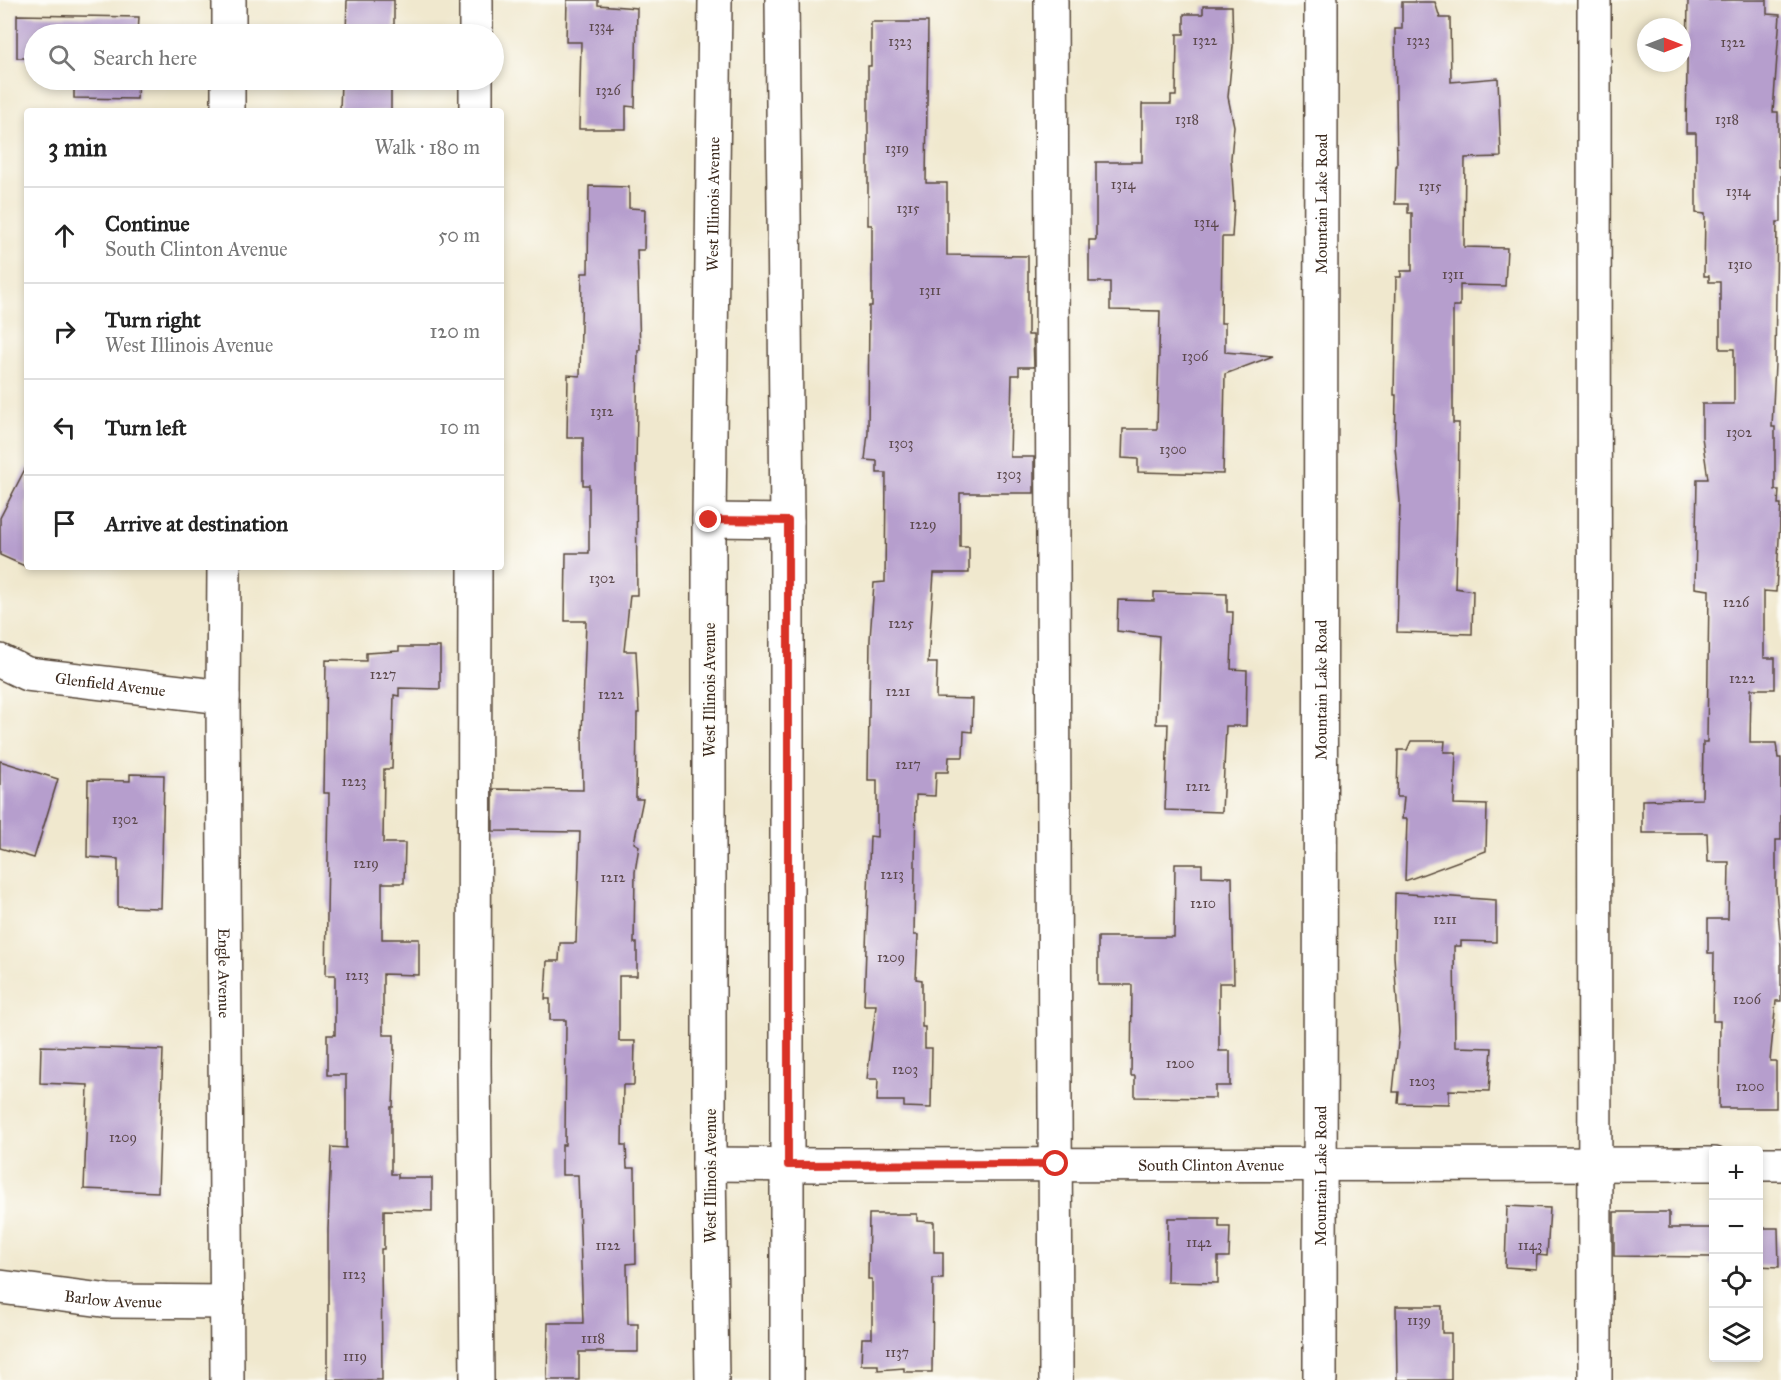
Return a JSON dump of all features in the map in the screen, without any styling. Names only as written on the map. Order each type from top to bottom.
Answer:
[{"type":"street","points":[[228,24],[229,0]]},
{"type":"street","points":[[476,0],[476,24]]},
{"type":"street","name":"West Illinois Avenue","points":[[712,1380],[709,1164],[709,520],[715,0]]},
{"type":"street","points":[[782,0],[788,521],[787,1380]]},
{"type":"street","points":[[1051,0],[1056,1380]]},
{"type":"street","name":"Mountain Lake Road","points":[[1320,1380],[1321,0]]},
{"type":"street","points":[[1594,0],[1595,1380]]},
{"type":"street","points":[[228,90],[228,108]]},
{"type":"street","points":[[476,90],[476,108]]},
{"type":"street","points":[[709,520],[788,521]]},
{"type":"street","name":"Engle Avenue","points":[[224,570],[227,1380]]},
{"type":"street","points":[[475,570],[474,1065],[477,1380]]},
{"type":"street","name":"Glenfield Avenue","points":[[0,661],[27,674],[223,697]]},
{"type":"street","name":"South Clinton Avenue","points":[[709,1164],[1709,1164]]},
{"type":"street","points":[[1763,1164],[1781,1164]]},
{"type":"street","name":"Barlow Avenue","points":[[0,1287],[110,1301],[227,1302]]},
{"type":"building","points":[[347,0],[394,0],[394,24],[346,24]]},
{"type":"building","points":[[567,0],[598,0],[598,5],[637,8],[635,107],[626,106],[626,129],[579,129],[581,42],[566,42]]},
{"type":"building","points":[[1688,0],[1767,0],[1767,14],[1780,15],[1773,112],[1778,112],[1781,222],[1777,222],[1772,427],[1775,427],[1775,490],[1779,490],[1778,504],[1781,504],[1776,592],[1764,591],[1764,658],[1775,658],[1775,689],[1751,689],[1750,743],[1776,743],[1778,758],[1781,758],[1781,840],[1776,840],[1776,889],[1781,947],[1781,1001],[1776,1001],[1770,1061],[1776,1061],[1776,1108],[1719,1108],[1720,1021],[1713,1021],[1714,953],[1708,953],[1708,919],[1728,919],[1729,862],[1708,862],[1707,833],[1642,833],[1642,800],[1702,799],[1703,742],[1707,742],[1709,590],[1695,588],[1697,479],[1708,479],[1702,437],[1702,404],[1734,404],[1734,349],[1720,349],[1720,282],[1709,282],[1709,276],[1704,276],[1705,214],[1696,213],[1696,133],[1686,133],[1687,72],[1691,72],[1691,18],[1688,18]]},
{"type":"building","points":[[1402,2],[1435,2],[1440,18],[1450,18],[1451,82],[1498,78],[1501,157],[1465,158],[1464,247],[1507,248],[1505,286],[1460,285],[1460,306],[1453,306],[1453,423],[1459,423],[1455,588],[1473,591],[1472,634],[1397,632],[1400,501],[1395,446],[1396,395],[1394,395],[1396,277],[1401,277],[1401,271],[1412,271],[1412,213],[1408,213],[1408,204],[1395,204],[1397,166],[1395,29],[1402,29]]},
{"type":"building","points":[[1203,6],[1232,6],[1233,46],[1228,97],[1234,126],[1231,158],[1234,206],[1232,237],[1222,237],[1221,323],[1225,323],[1225,352],[1273,356],[1225,374],[1223,474],[1138,472],[1138,459],[1122,458],[1123,429],[1157,429],[1160,311],[1110,310],[1110,282],[1089,282],[1089,240],[1096,240],[1096,162],[1142,162],[1142,104],[1171,104],[1171,96],[1176,96],[1177,34],[1184,34],[1184,14],[1203,14]]},
{"type":"building","points":[[17,15],[139,17],[139,24],[24,24],[24,58],[17,58]]},
{"type":"building","points":[[871,22],[928,22],[926,183],[947,183],[947,255],[1028,256],[1028,335],[1033,335],[1034,367],[1019,367],[1019,375],[1012,375],[1010,457],[1034,457],[1034,493],[960,493],[960,547],[969,547],[969,573],[934,573],[928,663],[937,663],[936,698],[973,699],[972,732],[964,731],[963,757],[949,757],[948,772],[936,772],[935,796],[916,795],[914,935],[918,935],[916,979],[922,980],[922,1027],[925,1027],[925,1048],[932,1048],[931,1108],[904,1107],[904,1101],[877,1101],[878,1079],[867,1079],[876,1005],[864,1005],[870,836],[877,837],[877,780],[868,780],[870,639],[874,583],[885,582],[886,473],[877,473],[877,461],[865,460],[868,433],[869,306],[872,306],[872,225],[868,225],[868,66],[871,66]]},
{"type":"building","points":[[74,90],[137,90],[137,99],[74,98]]},
{"type":"building","points":[[341,90],[391,90],[391,108],[340,108]]},
{"type":"building","points":[[589,186],[629,187],[629,208],[645,209],[644,250],[637,250],[640,350],[638,350],[636,465],[637,595],[630,595],[624,651],[636,651],[639,713],[637,713],[636,799],[643,799],[634,843],[639,846],[635,872],[634,943],[637,943],[637,976],[619,976],[619,1041],[635,1041],[634,1085],[623,1085],[622,1145],[626,1145],[627,1168],[635,1168],[636,1263],[627,1264],[628,1324],[638,1324],[638,1352],[579,1352],[579,1380],[547,1380],[548,1323],[583,1323],[578,1175],[562,1175],[562,1145],[565,1145],[566,1020],[550,1020],[550,999],[545,999],[547,961],[559,961],[560,943],[576,943],[580,832],[493,831],[493,789],[583,790],[582,735],[586,621],[565,621],[566,553],[589,553],[589,485],[583,485],[583,438],[567,438],[568,375],[580,376],[582,273],[588,273]]},
{"type":"building","points":[[24,471],[24,566],[0,555],[0,518]]},
{"type":"building","points":[[1154,592],[1227,594],[1227,612],[1233,612],[1231,669],[1247,670],[1246,726],[1226,726],[1222,812],[1165,810],[1168,724],[1156,724],[1159,636],[1117,631],[1118,600],[1154,601]]},
{"type":"building","points":[[399,647],[440,647],[440,689],[399,688],[399,696],[394,695],[392,769],[384,769],[383,843],[405,843],[404,883],[382,883],[382,939],[419,939],[419,975],[383,974],[383,1035],[394,1035],[395,1050],[393,1107],[391,1107],[391,1174],[398,1174],[398,1178],[432,1178],[432,1211],[384,1210],[384,1249],[381,1249],[382,1380],[328,1380],[328,1230],[331,1147],[346,1148],[346,1075],[327,1075],[327,1035],[335,1035],[335,975],[326,975],[329,793],[324,793],[326,660],[366,661],[366,653],[399,651]]},
{"type":"building","points":[[1411,741],[1445,741],[1444,752],[1456,752],[1454,804],[1487,805],[1486,851],[1405,881],[1407,819],[1402,819],[1404,797],[1397,797],[1398,750],[1407,750]]},
{"type":"building","points":[[0,761],[58,779],[34,858],[0,848]]},
{"type":"building","points":[[130,774],[164,775],[161,908],[118,907],[118,859],[87,857],[88,780],[130,781]]},
{"type":"building","points":[[1175,864],[1202,864],[1202,876],[1232,877],[1234,983],[1219,983],[1219,1051],[1230,1051],[1230,1086],[1215,1086],[1215,1098],[1135,1097],[1135,1076],[1131,1076],[1132,985],[1098,985],[1098,937],[1174,937]]},
{"type":"building","points":[[1395,893],[1496,900],[1496,942],[1461,941],[1461,946],[1454,946],[1455,1047],[1492,1048],[1489,1091],[1449,1090],[1449,1104],[1398,1103],[1399,1092],[1393,1092],[1399,1032],[1394,956]]},
{"type":"building","points":[[41,1046],[163,1050],[158,1192],[84,1189],[88,1085],[40,1083]]},
{"type":"building","points":[[1507,1206],[1550,1208],[1547,1256],[1537,1255],[1536,1269],[1505,1267]]},
{"type":"building","points":[[1614,1212],[1669,1212],[1669,1228],[1709,1228],[1709,1257],[1614,1256]]},
{"type":"building","points":[[869,1214],[917,1214],[917,1221],[934,1222],[934,1252],[943,1252],[943,1279],[933,1279],[932,1372],[904,1372],[904,1368],[878,1370],[878,1365],[861,1365],[862,1338],[872,1338],[872,1279],[868,1279]]},
{"type":"building","points":[[1168,1218],[1219,1218],[1219,1227],[1230,1227],[1229,1257],[1218,1257],[1218,1283],[1167,1282]]},
{"type":"building","points":[[1763,1228],[1778,1228],[1779,1267],[1763,1266]]},
{"type":"building","points":[[1396,1306],[1442,1306],[1442,1333],[1451,1333],[1451,1380],[1397,1380]]},
{"type":"route","points":[[709,520],[788,521],[788,1165],[1056,1164]]}]
